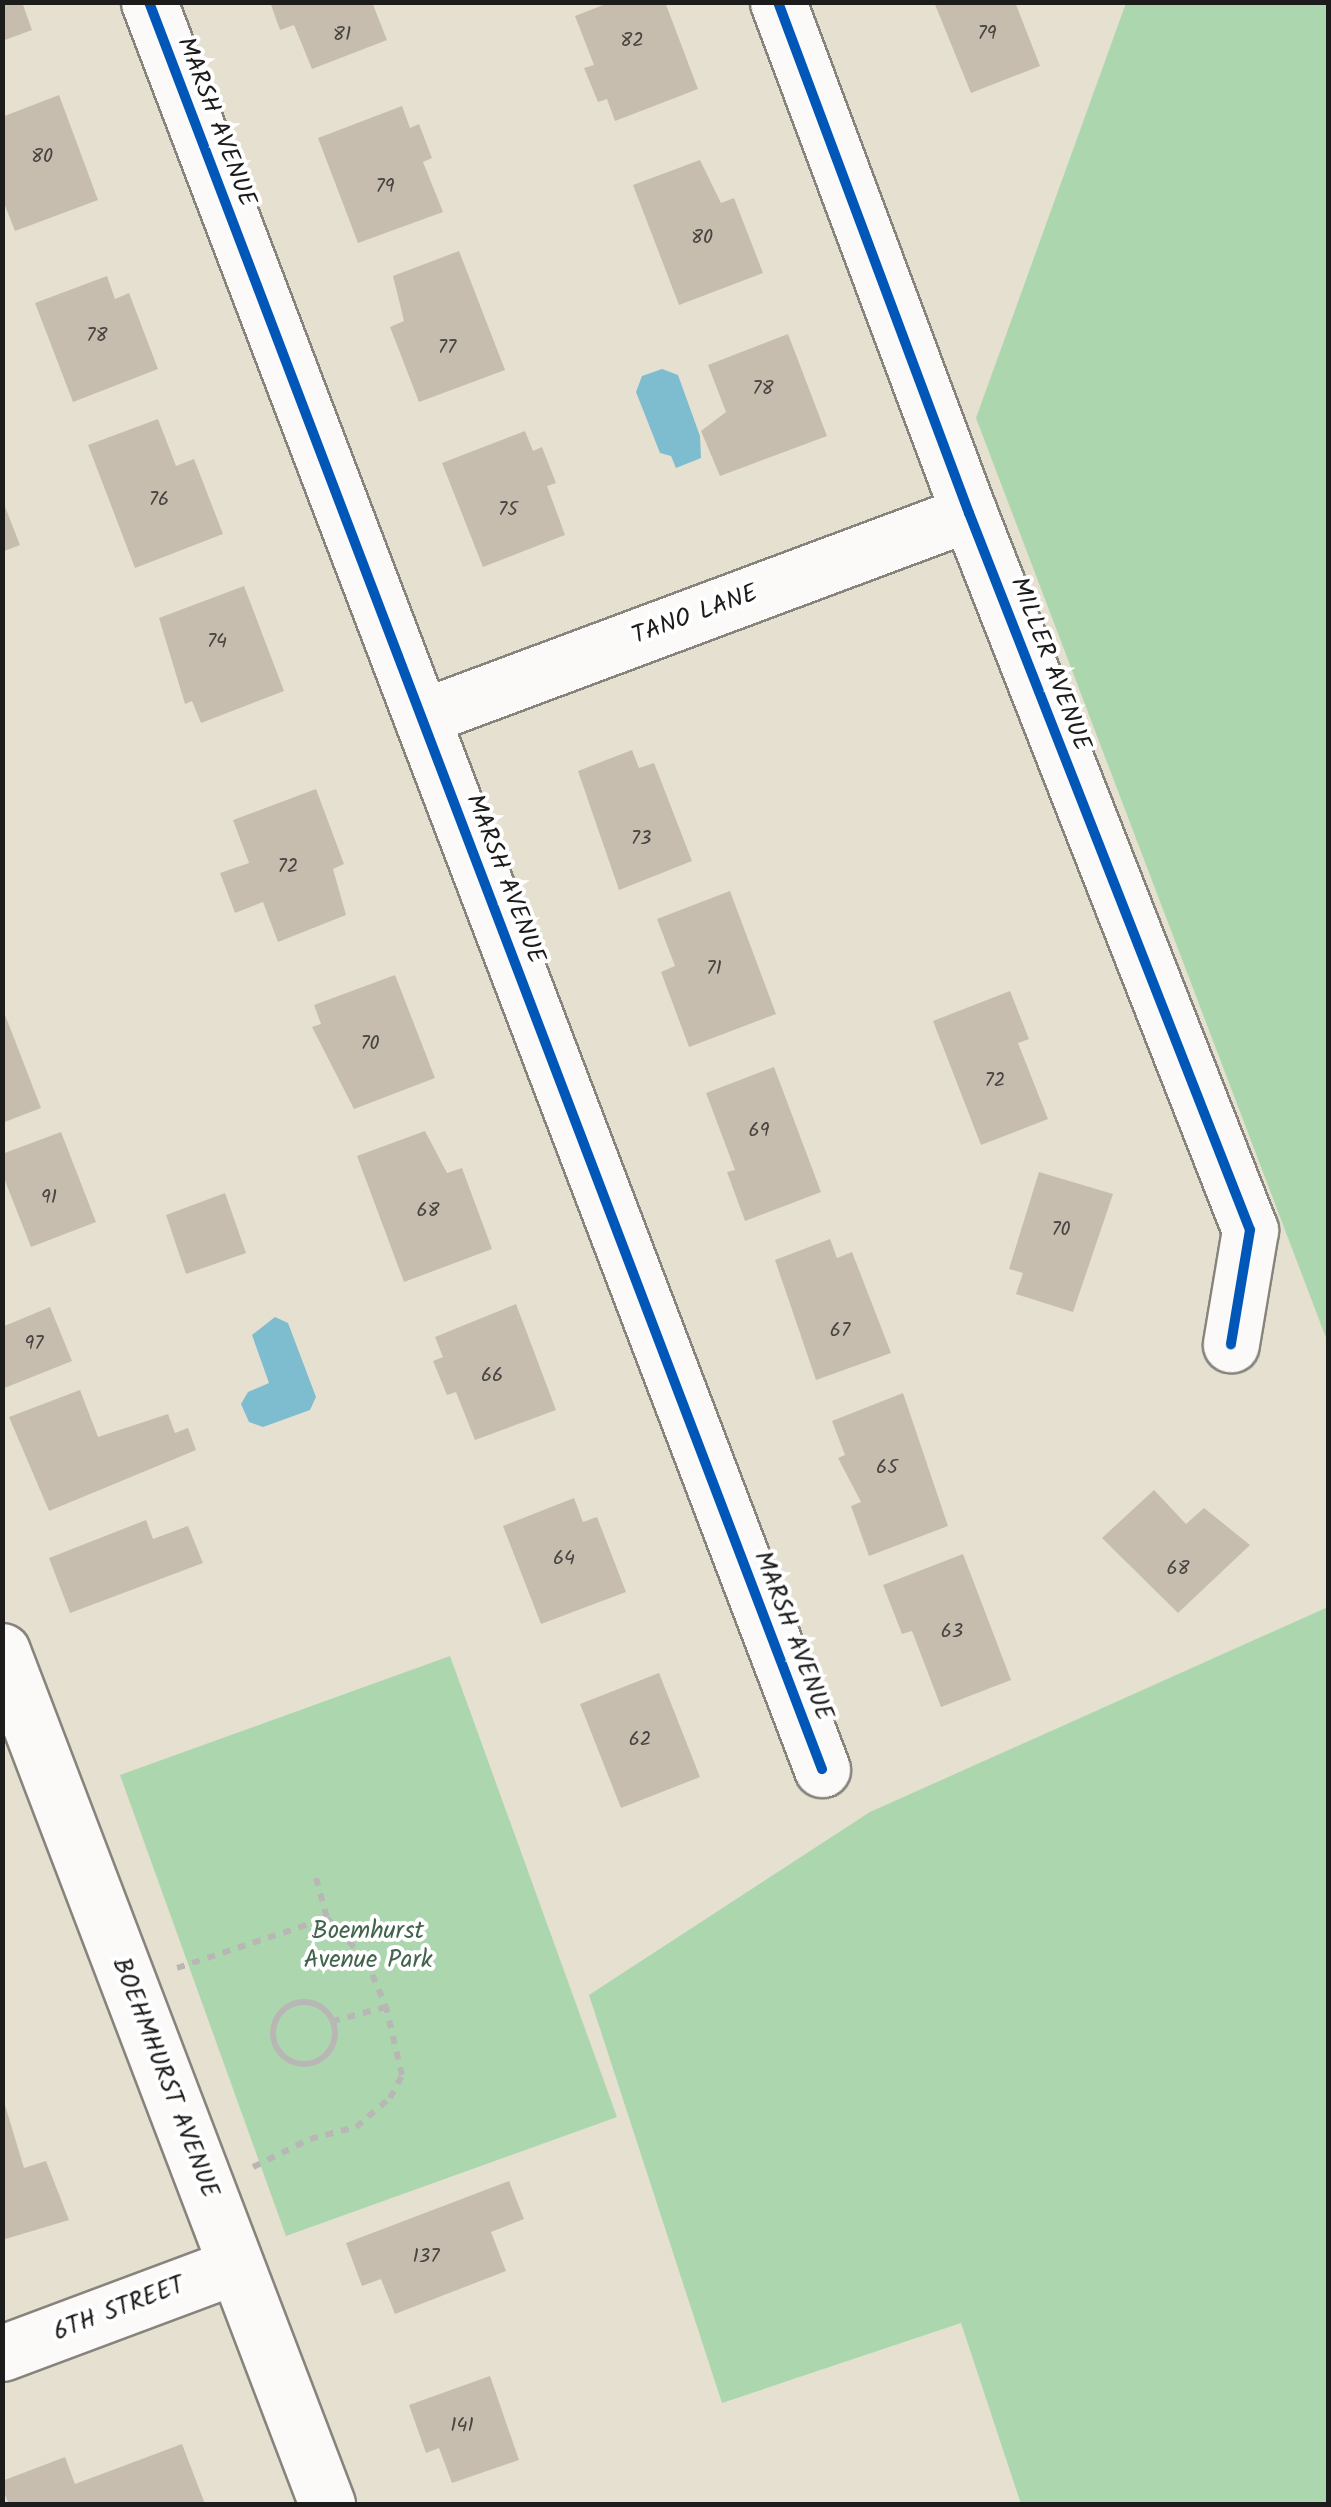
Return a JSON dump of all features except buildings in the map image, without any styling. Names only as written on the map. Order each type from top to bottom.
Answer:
[{"type":"street","name":"MARSH AVENUE","points":[[149,2],[822,1769]]},
{"type":"street","name":"MILLER AVENUE","points":[[778,2],[968,513],[1250,1230],[1231,1344]]},
{"type":"street","name":"TANO LANE","points":[[422,716],[968,513]]},
{"type":"street","name":"BOEHMHURST AVENUE","points":[[2,1652],[326,2504]]},
{"type":"street","name":"6TH STREET","points":[[2,2353],[234,2266]]},
{"type":"path","points":[[209,2193],[310,2138],[356,2127],[375,2114],[402,2075],[386,2007],[366,1960],[327,1918],[316,1878]]},
{"type":"path","points":[[130,1985],[327,1918]]},
{"type":"path","points":[[297,2003],[318,2005],[333,2021],[334,2040],[316,2062],[288,2060],[276,2045],[274,2024],[297,2003]]},
{"type":"path","points":[[333,2021],[386,2007]]},
{"type":"green space","points":[[1126,3],[1328,3],[1328,1343],[976,418]]},
{"type":"green space","points":[[1328,1607],[1328,2504],[1021,2504],[961,2323],[722,2403],[589,1995],[870,1812]]},
{"type":"green space","name":"Boemhurst Avenue Park","points":[[450,1656],[617,2117],[286,2236],[120,1775]]},
{"type":"water","points":[[662,369],[678,375],[700,436],[701,458],[676,468],[671,456],[660,453],[636,392],[642,376]]},
{"type":"water","points":[[275,1317],[288,1323],[316,1397],[310,1410],[263,1427],[249,1422],[241,1404],[248,1392],[269,1383],[252,1335]]},
{"type":"cycle path","points":[[149,2],[822,1769]]},
{"type":"cycle path","points":[[778,2],[969,513],[1250,1230],[1231,1344]]}]
